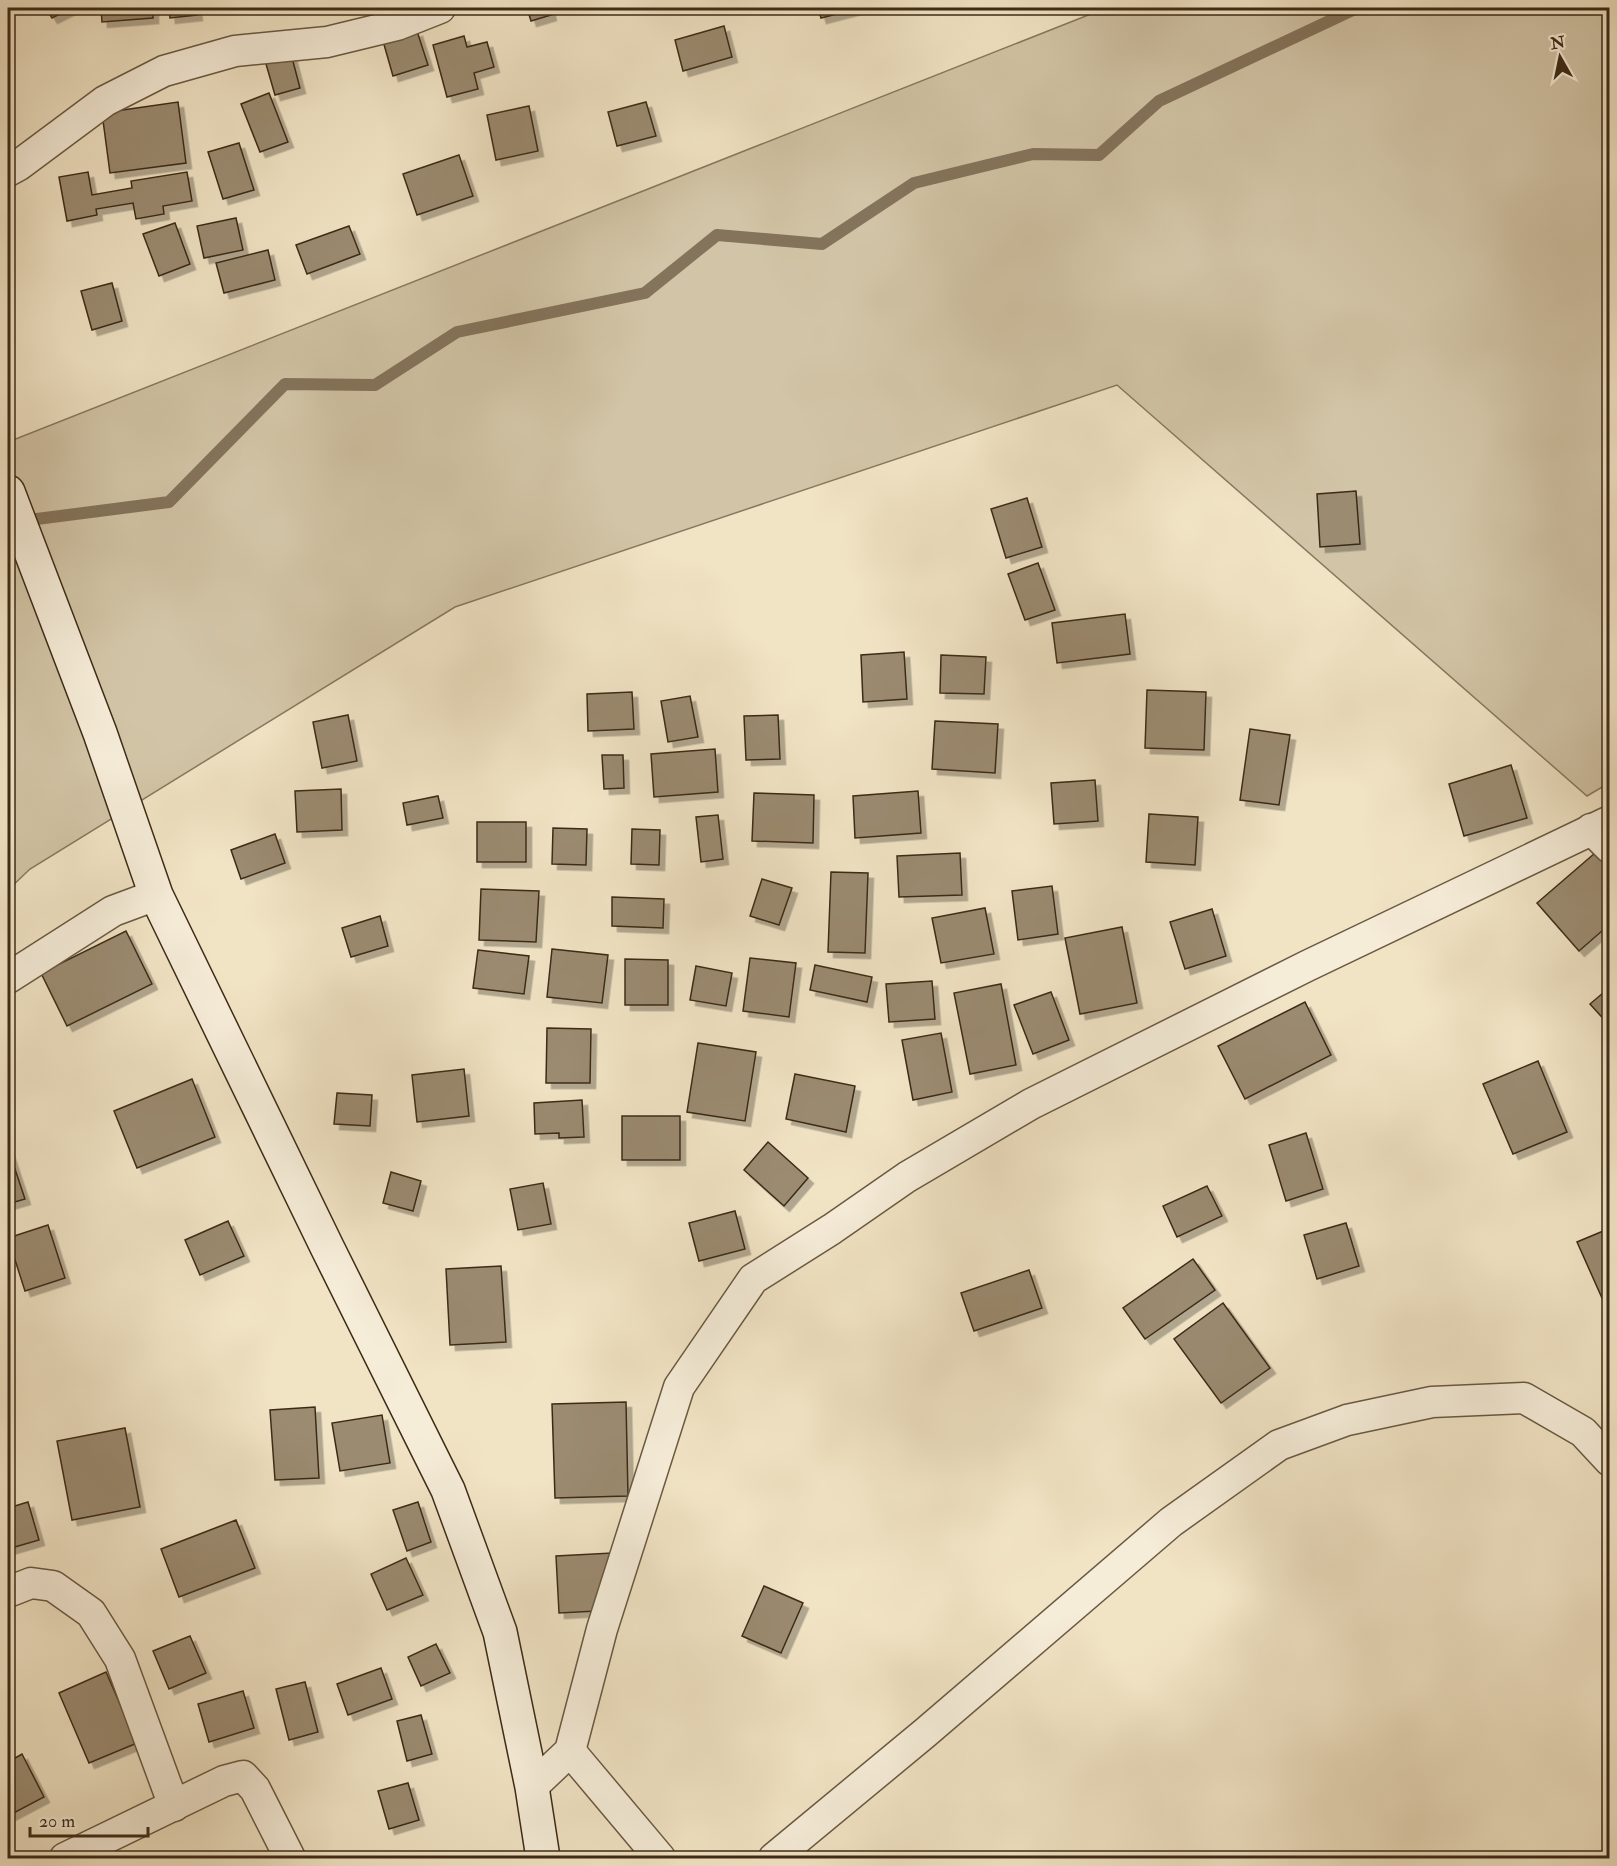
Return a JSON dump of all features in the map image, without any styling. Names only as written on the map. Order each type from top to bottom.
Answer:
[{"type":"street","points":[[8,171],[105,101],[164,71],[235,51],[327,42],[398,24],[440,8]]},
{"type":"street","points":[[8,492],[100,734],[156,895],[448,1490],[500,1632],[532,1787],[543,1858]]},
{"type":"street","points":[[532,1787],[570,1751],[602,1629],[679,1387],[753,1279],[832,1229],[907,1177],[1031,1104],[1307,966],[1603,833]]},
{"type":"street","points":[[8,978],[113,911],[156,895]]},
{"type":"street","points":[[774,1858],[925,1733],[1172,1522],[1279,1445],[1347,1420],[1432,1402],[1524,1398],[1583,1432],[1610,1461]]},
{"type":"street","points":[[8,1592],[31,1583],[53,1586],[91,1613],[120,1659],[174,1806]]},
{"type":"street","points":[[570,1751],[660,1858]]},
{"type":"street","points":[[65,1858],[224,1781],[243,1776],[255,1789],[290,1858]]},
{"type":"shaded area","points":[[1106,8],[1609,8],[1609,783],[1587,796],[1117,385],[455,607],[30,869],[8,890],[8,442]]},
{"type":"building","points":[[46,8],[72,8],[52,18]]},
{"type":"building","points":[[101,8],[153,8],[153,18],[102,22]]},
{"type":"building","points":[[169,8],[196,8],[197,15],[170,18]]},
{"type":"building","points":[[527,8],[549,8],[551,15],[531,21]]},
{"type":"building","points":[[818,8],[860,8],[821,18]]},
{"type":"building","points":[[724,26],[732,57],[683,71],[675,40]]},
{"type":"building","points":[[417,31],[428,65],[393,76],[383,41]]},
{"type":"building","points":[[464,36],[467,47],[487,42],[494,67],[474,73],[478,89],[447,97],[433,45]]},
{"type":"building","points":[[290,50],[300,88],[275,95],[264,57]]},
{"type":"building","points":[[269,93],[288,142],[260,152],[241,104]]},
{"type":"building","points":[[178,102],[186,163],[110,173],[102,113]]},
{"type":"building","points":[[646,102],[656,136],[617,146],[608,112]]},
{"type":"building","points":[[529,106],[538,151],[496,160],[487,115]]},
{"type":"building","points":[[239,143],[254,190],[223,199],[208,152]]},
{"type":"building","points":[[459,155],[473,196],[417,215],[403,174]]},
{"type":"building","points":[[88,172],[92,195],[132,188],[131,181],[187,172],[192,201],[163,206],[164,214],[136,219],[133,203],[96,209],[97,215],[67,221],[59,177]]},
{"type":"building","points":[[236,218],[243,250],[204,258],[197,226]]},
{"type":"building","points":[[175,223],[190,264],[159,276],[143,234]]},
{"type":"building","points":[[349,226],[360,254],[307,274],[296,245]]},
{"type":"building","points":[[268,250],[275,280],[224,293],[216,263]]},
{"type":"building","points":[[112,283],[122,321],[92,330],[81,291]]},
{"type":"building","points":[[1356,491],[1360,544],[1320,547],[1317,494]]},
{"type":"building","points":[[1027,498],[1042,547],[1006,558],[991,509]]},
{"type":"building","points":[[1038,563],[1055,610],[1025,620],[1008,574]]},
{"type":"building","points":[[1125,614],[1130,654],[1057,663],[1052,623]]},
{"type":"building","points":[[904,652],[907,699],[863,702],[861,655]]},
{"type":"building","points":[[941,655],[986,657],[984,694],[940,693]]},
{"type":"building","points":[[1147,690],[1206,692],[1204,750],[1145,748]]},
{"type":"building","points":[[632,692],[634,729],[588,731],[587,694]]},
{"type":"building","points":[[690,696],[698,737],[668,742],[661,701]]},
{"type":"building","points":[[348,715],[357,761],[322,768],[313,722]]},
{"type":"building","points":[[778,715],[780,759],[746,760],[744,716]]},
{"type":"building","points":[[935,721],[998,724],[995,773],[932,769]]},
{"type":"building","points":[[1250,729],[1290,735],[1279,805],[1240,800]]},
{"type":"building","points":[[715,749],[718,792],[654,797],[651,754]]},
{"type":"building","points":[[602,755],[623,755],[624,788],[604,789]]},
{"type":"building","points":[[1511,765],[1527,818],[1464,836],[1449,784]]},
{"type":"building","points":[[1095,780],[1098,821],[1054,824],[1051,783]]},
{"type":"building","points":[[341,789],[342,830],[297,832],[295,791]]},
{"type":"building","points":[[918,791],[921,833],[855,838],[853,796]]},
{"type":"building","points":[[754,793],[814,795],[813,843],[752,841]]},
{"type":"building","points":[[438,796],[443,818],[407,825],[403,803]]},
{"type":"building","points":[[1149,814],[1198,817],[1195,865],[1146,862]]},
{"type":"building","points":[[718,815],[723,859],[701,862],[696,817]]},
{"type":"building","points":[[477,822],[526,822],[526,862],[477,862]]},
{"type":"building","points":[[553,828],[587,829],[586,865],[552,864]]},
{"type":"building","points":[[632,829],[660,830],[659,865],[631,864]]},
{"type":"building","points":[[275,834],[285,863],[241,879],[231,850]]},
{"type":"building","points":[[1602,847],[1610,855],[1610,924],[1579,951],[1537,903]]},
{"type":"building","points":[[960,853],[962,895],[899,897],[897,856]]},
{"type":"building","points":[[831,872],[868,873],[865,953],[828,952]]},
{"type":"building","points":[[762,879],[792,888],[779,925],[750,916]]},
{"type":"building","points":[[1052,886],[1058,934],[1018,940],[1012,891]]},
{"type":"building","points":[[481,889],[539,891],[536,942],[479,940]]},
{"type":"building","points":[[612,897],[664,899],[663,928],[612,926]]},
{"type":"building","points":[[985,908],[994,954],[941,963],[932,918]]},
{"type":"building","points":[[1212,909],[1226,956],[1185,969],[1170,922]]},
{"type":"building","points":[[380,916],[388,946],[351,957],[342,928]]},
{"type":"building","points":[[1122,927],[1137,1003],[1080,1014],[1065,938]]},
{"type":"building","points":[[126,931],[152,984],[67,1026],[41,973]]},
{"type":"building","points":[[552,949],[608,955],[602,1003],[547,997]]},
{"type":"building","points":[[478,950],[529,956],[524,994],[473,988]]},
{"type":"building","points":[[750,958],[796,963],[789,1017],[743,1011]]},
{"type":"building","points":[[625,959],[668,960],[668,1005],[625,1005]]},
{"type":"building","points":[[815,965],[872,977],[867,1002],[810,990]]},
{"type":"building","points":[[696,966],[732,973],[726,1006],[690,1000]]},
{"type":"building","points":[[932,981],[935,1019],[889,1022],[886,984]]},
{"type":"building","points":[[1001,984],[1016,1065],[970,1074],[954,993]]},
{"type":"building","points":[[1610,987],[1610,1026],[1590,1004]]},
{"type":"building","points":[[1051,992],[1069,1040],[1033,1054],[1014,1005]]},
{"type":"building","points":[[1305,1002],[1331,1055],[1245,1099],[1218,1046]]},
{"type":"building","points":[[547,1028],[591,1029],[590,1083],[546,1083]]},
{"type":"building","points":[[941,1033],[952,1092],[913,1100],[902,1040]]},
{"type":"building","points":[[698,1043],[756,1052],[745,1121],[687,1112]]},
{"type":"building","points":[[1538,1061],[1567,1132],[1513,1154],[1483,1084]]},
{"type":"building","points":[[464,1069],[469,1116],[417,1122],[412,1075]]},
{"type":"building","points":[[795,1074],[855,1086],[846,1132],[786,1119]]},
{"type":"building","points":[[192,1079],[215,1137],[137,1168],[114,1111]]},
{"type":"building","points":[[337,1093],[372,1095],[370,1126],[334,1124]]},
{"type":"building","points":[[582,1100],[584,1137],[559,1138],[559,1133],[535,1134],[534,1103]]},
{"type":"building","points":[[622,1116],[680,1116],[680,1160],[622,1160]]},
{"type":"building","points":[[1306,1133],[1323,1189],[1286,1201],[1269,1145]]},
{"type":"building","points":[[768,1142],[808,1178],[784,1206],[744,1170]]},
{"type":"building","points":[[8,1148],[25,1199],[8,1204]]},
{"type":"building","points":[[391,1172],[421,1181],[413,1211],[383,1203]]},
{"type":"building","points":[[543,1183],[551,1224],[518,1230],[510,1189]]},
{"type":"building","points":[[1207,1186],[1222,1216],[1177,1237],[1163,1206]]},
{"type":"building","points":[[735,1211],[745,1249],[699,1261],[689,1223]]},
{"type":"building","points":[[228,1221],[244,1256],[200,1275],[185,1240]]},
{"type":"building","points":[[1346,1223],[1359,1266],[1317,1279],[1304,1235]]},
{"type":"building","points":[[48,1225],[65,1278],[25,1291],[8,1238]]},
{"type":"building","points":[[1608,1229],[1610,1233],[1610,1316],[1577,1242]]},
{"type":"building","points":[[1193,1259],[1215,1290],[1145,1339],[1123,1308]]},
{"type":"building","points":[[501,1266],[506,1342],[450,1345],[446,1269]]},
{"type":"building","points":[[1029,1270],[1042,1308],[974,1331],[961,1293]]},
{"type":"building","points":[[1223,1303],[1270,1368],[1221,1403],[1174,1339]]},
{"type":"building","points":[[626,1402],[628,1496],[555,1498],[552,1404]]},
{"type":"building","points":[[315,1407],[319,1478],[275,1480],[270,1410]]},
{"type":"building","points":[[382,1415],[390,1463],[340,1471],[332,1423]]},
{"type":"building","points":[[125,1428],[140,1507],[72,1520],[57,1441]]},
{"type":"building","points":[[28,1502],[39,1540],[8,1549],[8,1508]]},
{"type":"building","points":[[418,1502],[431,1542],[407,1551],[393,1510]]},
{"type":"building","points":[[236,1520],[255,1568],[179,1597],[161,1549]]},
{"type":"building","points":[[612,1553],[616,1610],[559,1613],[556,1556]]},
{"type":"building","points":[[406,1558],[423,1595],[387,1610],[371,1574]]},
{"type":"building","points":[[764,1586],[803,1603],[781,1653],[742,1636]]},
{"type":"building","points":[[190,1636],[206,1673],[169,1689],[153,1651]]},
{"type":"building","points":[[436,1644],[450,1673],[421,1686],[408,1657]]},
{"type":"building","points":[[381,1668],[392,1699],[348,1715],[337,1684]]},
{"type":"building","points":[[106,1672],[137,1743],[89,1763],[59,1693]]},
{"type":"building","points":[[305,1682],[318,1732],[289,1740],[276,1689]]},
{"type":"building","points":[[243,1691],[254,1728],[209,1742],[198,1704]]},
{"type":"building","points":[[421,1715],[432,1754],[407,1761],[397,1721]]},
{"type":"building","points":[[22,1754],[44,1797],[8,1816],[8,1762]]},
{"type":"building","points":[[408,1783],[419,1820],[389,1829],[378,1791]]},
{"type":"waterway","points":[[21,521],[169,502],[285,384],[375,385],[457,332],[645,293],[717,235],[822,244],[914,183],[1033,154],[1099,155],[1159,101],[1357,8]]}]
